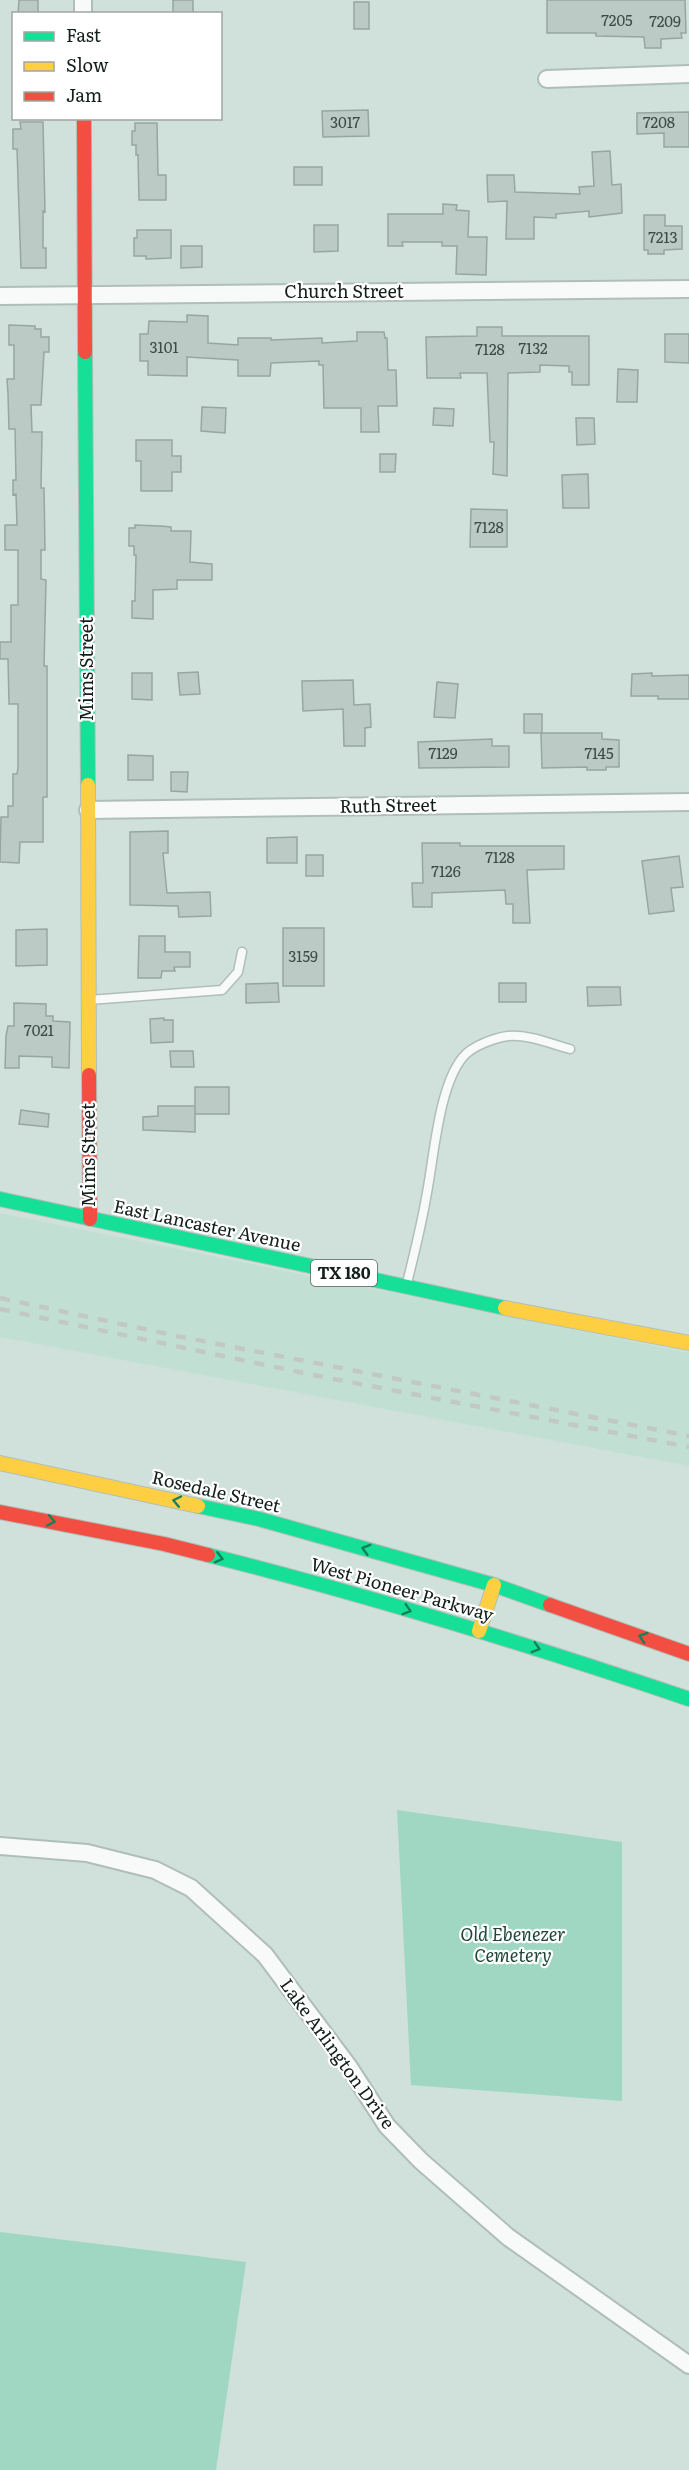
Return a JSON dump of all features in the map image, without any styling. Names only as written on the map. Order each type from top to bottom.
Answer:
[{"type":"main road","name":"Mims Street","points":[[84,120],[90,1219]]},
{"type":"main road","name":"East Lancaster Avenue","points":[[0,1199],[547,1317],[689,1343]]},
{"type":"main road","name":"Rosedale Street","points":[[0,1463],[259,1519],[422,1565]]},
{"type":"main road","name":"West Pioneer Parkway","points":[[0,1512],[164,1544],[338,1588],[574,1660],[689,1699]]},
{"type":"main road","name":"West Pioneer Parkway","points":[[422,1565],[494,1586],[689,1654]]},
{"type":"main road","points":[[479,1631],[494,1586]]},
{"type":"street","points":[[547,79],[689,75]]},
{"type":"street","name":"Church Street","points":[[0,297],[85,294],[689,289]]},
{"type":"street","name":"Ruth Street","points":[[88,810],[689,802]]},
{"type":"street","name":"Lake Arlington Drive","points":[[0,1846],[87,1853],[155,1870],[191,1888],[265,1955],[349,2067],[387,2126],[421,2161],[508,2237],[689,2365]]},
{"type":"lane","points":[[88,1000],[222,990],[238,972],[242,952]]},
{"type":"lane","points":[[406,1287],[426,1200],[443,1104],[451,1077],[463,1056],[484,1044],[507,1036],[520,1036],[570,1049]]},
{"type":"shaded area","points":[[0,1213],[689,1353],[689,1466],[0,1337]]},
{"type":"green space","name":"Old Ebenezer Cemetery","points":[[397,1810],[622,1842],[622,2101],[411,2085]]},
{"type":"green space","points":[[0,2232],[246,2262],[216,2470],[0,2470]]},
{"type":"building","points":[[19,0],[38,0],[38,12],[18,12]]},
{"type":"building","points":[[173,0],[193,0],[193,12],[173,12]]},
{"type":"building","points":[[547,0],[685,0],[686,33],[681,33],[682,38],[661,39],[661,48],[645,48],[644,37],[596,36],[596,33],[547,33]]},
{"type":"building","points":[[354,2],[369,2],[369,29],[354,29]]},
{"type":"building","points":[[368,110],[369,136],[323,137],[322,111]]},
{"type":"building","points":[[689,112],[689,147],[664,147],[664,133],[637,134],[637,113]]},
{"type":"building","points":[[20,122],[43,122],[45,212],[43,211],[43,248],[46,248],[46,268],[21,268],[17,149],[13,149],[13,129],[21,129]]},
{"type":"building","points":[[135,123],[157,123],[158,175],[166,175],[166,200],[139,200],[138,155],[136,155],[136,145],[132,145],[132,131],[135,131]]},
{"type":"building","points":[[610,151],[612,185],[621,184],[622,213],[589,217],[589,211],[556,214],[556,218],[534,217],[534,239],[506,239],[507,201],[488,202],[487,175],[514,175],[515,192],[580,194],[579,187],[594,186],[592,152]]},
{"type":"building","points":[[294,167],[322,167],[322,185],[294,185]]},
{"type":"building","points":[[443,204],[457,205],[456,210],[469,211],[468,237],[487,237],[486,275],[456,274],[457,246],[442,246],[442,242],[402,242],[403,246],[388,246],[388,214],[443,214]]},
{"type":"building","points":[[644,215],[665,215],[665,226],[682,226],[682,249],[664,250],[664,254],[648,254],[648,250],[644,250]]},
{"type":"building","points":[[314,225],[338,225],[338,251],[314,252]]},
{"type":"building","points":[[137,230],[171,230],[171,258],[146,259],[146,256],[134,256],[134,238],[137,238]]},
{"type":"building","points":[[181,246],[202,246],[202,267],[181,268]]},
{"type":"building","points":[[187,315],[208,316],[208,343],[238,345],[238,338],[271,338],[271,340],[322,338],[322,343],[357,341],[357,332],[384,332],[387,338],[388,370],[396,370],[397,406],[378,406],[379,432],[361,432],[361,408],[324,408],[323,365],[319,365],[319,361],[271,363],[270,376],[238,376],[238,360],[187,357],[187,376],[148,375],[148,361],[140,361],[140,334],[148,334],[149,321],[187,322]]},
{"type":"building","points":[[9,325],[35,326],[35,329],[41,329],[41,337],[49,337],[49,352],[44,352],[41,405],[31,405],[32,432],[42,432],[41,488],[44,488],[45,550],[41,550],[41,579],[46,580],[44,666],[47,666],[47,797],[43,797],[43,842],[20,842],[19,863],[0,862],[1,817],[8,817],[8,806],[13,806],[13,774],[17,774],[18,768],[18,704],[9,704],[8,659],[0,659],[0,642],[11,642],[11,605],[18,605],[18,550],[5,550],[5,525],[17,525],[16,494],[13,495],[13,480],[16,480],[15,429],[9,429],[7,379],[14,379],[14,345],[9,345]]},
{"type":"building","points":[[477,327],[502,327],[502,336],[589,336],[589,385],[572,385],[572,372],[569,372],[569,366],[540,365],[540,372],[508,373],[507,476],[493,474],[494,442],[490,442],[487,373],[460,373],[461,378],[427,378],[426,337],[477,336]]},
{"type":"building","points":[[665,334],[689,334],[689,363],[665,362]]},
{"type":"building","points":[[618,369],[638,370],[637,402],[617,402]]},
{"type":"building","points":[[202,407],[226,408],[225,433],[201,431]]},
{"type":"building","points":[[434,408],[454,409],[453,426],[433,425]]},
{"type":"building","points":[[576,418],[594,418],[595,444],[577,445]]},
{"type":"building","points":[[136,440],[172,440],[172,456],[181,456],[181,472],[172,472],[172,491],[141,491],[141,461],[136,461]]},
{"type":"building","points":[[380,454],[396,454],[395,472],[380,472]]},
{"type":"building","points":[[588,474],[589,508],[563,508],[562,475]]},
{"type":"building","points":[[471,509],[507,510],[507,547],[470,547]]},
{"type":"building","points":[[135,525],[171,527],[171,531],[191,531],[190,562],[212,564],[212,580],[177,580],[177,589],[153,590],[153,619],[132,618],[132,601],[135,601],[136,555],[134,555],[134,546],[129,546],[129,528],[135,528]]},
{"type":"building","points":[[198,672],[200,694],[180,695],[178,673]]},
{"type":"building","points":[[132,673],[152,673],[152,700],[132,699]]},
{"type":"building","points":[[652,673],[652,676],[689,675],[689,699],[631,696],[632,674]]},
{"type":"building","points":[[353,680],[354,705],[370,704],[371,727],[365,728],[365,746],[344,746],[343,709],[303,711],[302,681]]},
{"type":"building","points":[[437,682],[458,684],[455,718],[434,717]]},
{"type":"building","points":[[524,714],[542,714],[542,733],[524,733]]},
{"type":"building","points":[[541,733],[602,733],[602,739],[619,740],[619,767],[606,767],[606,770],[587,770],[587,767],[542,768]]},
{"type":"building","points":[[492,739],[492,746],[509,746],[509,767],[419,768],[418,742]]},
{"type":"building","points":[[128,755],[153,756],[153,780],[128,780]]},
{"type":"building","points":[[171,772],[188,772],[187,792],[171,791]]},
{"type":"building","points":[[168,831],[168,853],[163,853],[167,893],[210,892],[211,916],[179,917],[178,906],[130,905],[130,832]]},
{"type":"building","points":[[297,837],[297,863],[267,863],[267,838]]},
{"type":"building","points":[[422,843],[460,843],[460,846],[564,846],[564,869],[527,870],[530,923],[513,923],[513,904],[506,904],[505,890],[432,893],[432,907],[413,907],[412,883],[423,883]]},
{"type":"building","points":[[306,855],[323,855],[323,876],[306,876]]},
{"type":"building","points":[[679,856],[683,887],[671,888],[674,911],[649,914],[642,861]]},
{"type":"building","points":[[283,928],[324,928],[324,986],[283,986]]},
{"type":"building","points":[[47,929],[47,965],[16,966],[16,930]]},
{"type":"building","points":[[139,936],[165,936],[165,952],[190,952],[190,967],[174,967],[175,971],[162,971],[161,978],[138,978]]},
{"type":"building","points":[[278,983],[279,1002],[246,1003],[246,984]]},
{"type":"building","points":[[499,983],[526,983],[526,1002],[499,1002]]},
{"type":"building","points":[[587,987],[620,987],[621,1005],[588,1006]]},
{"type":"building","points":[[14,1003],[46,1004],[46,1016],[53,1016],[53,1021],[70,1022],[69,1068],[52,1067],[52,1057],[19,1056],[19,1068],[5,1068],[6,1036],[8,1026],[14,1026]]},
{"type":"building","points":[[164,1018],[164,1020],[173,1020],[173,1042],[151,1043],[150,1019]]},
{"type":"building","points":[[170,1051],[193,1051],[194,1067],[171,1067]]},
{"type":"building","points":[[195,1087],[229,1087],[229,1114],[195,1114]]},
{"type":"building","points":[[158,1106],[195,1106],[195,1132],[143,1130],[143,1117],[158,1116]]},
{"type":"building","points":[[21,1110],[49,1114],[48,1127],[19,1124]]},
{"type":"railway","points":[[0,1298],[177,1336],[689,1436]]},
{"type":"railway","points":[[0,1309],[313,1375],[689,1447]]},
{"type":"traffic: fast","points":[[85,352],[88,785]]},
{"type":"traffic: fast","points":[[0,1199],[505,1308]]},
{"type":"traffic: fast","points":[[198,1506],[259,1519],[494,1585],[550,1605]]},
{"type":"traffic: fast","points":[[208,1555],[450,1622],[689,1699]]},
{"type":"traffic: slow","points":[[88,785],[89,1075]]},
{"type":"traffic: slow","points":[[505,1308],[689,1343]]},
{"type":"traffic: slow","points":[[0,1463],[198,1506]]},
{"type":"traffic: slow","points":[[479,1631],[494,1585]]},
{"type":"traffic: jam","points":[[84,120],[85,352]]},
{"type":"traffic: jam","points":[[89,1075],[90,1219]]},
{"type":"traffic: jam","points":[[0,1512],[164,1544],[208,1555]]},
{"type":"traffic: jam","points":[[550,1605],[689,1654]]}]
